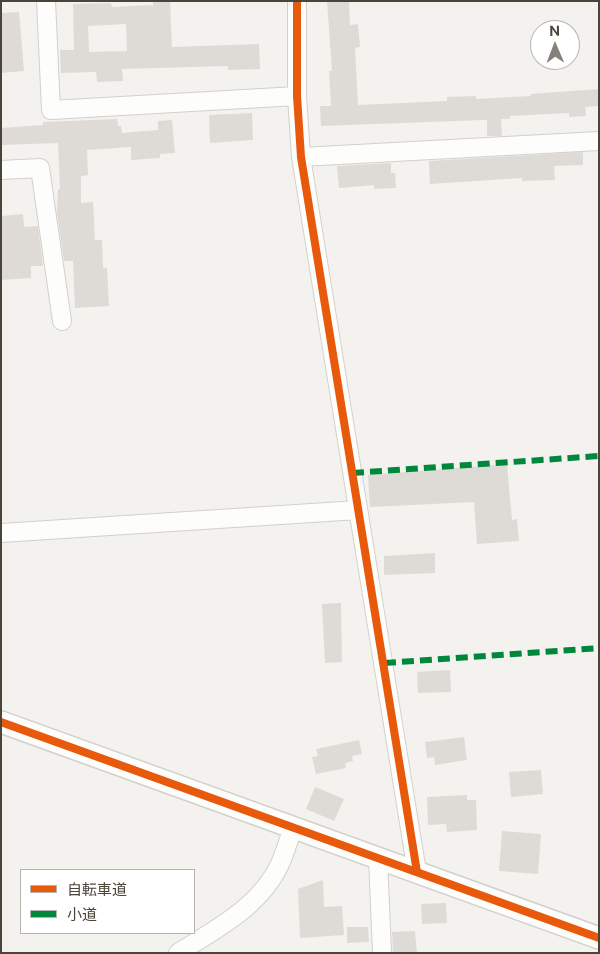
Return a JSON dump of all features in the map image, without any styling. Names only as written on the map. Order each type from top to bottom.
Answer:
[{"type":"street","points":[[46,1],[51,110],[297,96]]},
{"type":"street","points":[[296,1],[297,96],[301,158],[417,872]]},
{"type":"street","points":[[301,158],[599,141]]},
{"type":"street","points":[[1,170],[40,168],[62,321]]},
{"type":"street","points":[[1,533],[358,510]]},
{"type":"street","points":[[1,722],[599,938]]},
{"type":"street","points":[[178,953],[242,912],[263,890],[279,865],[293,828]]},
{"type":"street","points":[[378,858],[382,953]]},
{"type":"building","points":[[153,1],[170,1],[172,47],[259,44],[260,69],[228,70],[228,66],[122,69],[123,81],[97,82],[96,72],[61,73],[60,50],[74,50],[73,4],[111,3],[112,7],[153,5]],"holes":[[[126,24],[127,51],[89,52],[88,26]]]},
{"type":"building","points":[[327,1],[349,1],[350,25],[358,24],[360,47],[355,48],[358,105],[447,101],[447,97],[476,96],[476,99],[531,96],[530,94],[599,89],[599,106],[585,107],[586,116],[569,117],[569,113],[510,116],[510,119],[501,119],[502,136],[487,136],[487,120],[321,126],[320,106],[331,106],[329,71],[332,71]]},
{"type":"building","points":[[19,12],[24,71],[1,73],[1,13]]},
{"type":"building","points":[[252,113],[253,140],[210,143],[209,115]]},
{"type":"building","points":[[117,119],[122,133],[158,130],[158,121],[172,120],[175,153],[160,154],[160,158],[131,160],[131,147],[87,150],[88,175],[81,176],[81,203],[93,202],[95,240],[102,240],[103,268],[107,268],[109,306],[75,308],[73,261],[64,261],[57,212],[58,189],[60,189],[58,143],[1,145],[1,128],[43,125],[43,122]]},
{"type":"building","points":[[583,152],[583,165],[554,166],[555,180],[522,181],[522,178],[430,184],[429,161]]},
{"type":"building","points":[[391,163],[391,173],[395,173],[396,188],[374,189],[374,185],[339,188],[337,166]]},
{"type":"building","points":[[23,214],[24,227],[38,226],[43,266],[31,266],[31,278],[1,280],[1,216]]},
{"type":"building","points":[[507,464],[512,520],[517,519],[519,541],[477,544],[474,502],[370,507],[368,475]]},
{"type":"building","points":[[435,553],[435,573],[384,575],[384,556]]},
{"type":"building","points":[[341,603],[342,662],[325,663],[322,604]]},
{"type":"building","points":[[450,670],[451,692],[418,693],[417,672]]},
{"type":"building","points":[[464,737],[467,760],[435,765],[434,757],[427,758],[425,742]]},
{"type":"building","points":[[359,740],[362,754],[352,756],[353,761],[345,763],[346,768],[316,774],[312,757],[318,756],[316,749]]},
{"type":"building","points":[[541,770],[543,794],[511,797],[509,772]]},
{"type":"building","points":[[315,787],[344,799],[334,821],[306,809]]},
{"type":"building","points":[[467,795],[467,800],[476,800],[477,830],[447,832],[446,824],[428,825],[427,797]]},
{"type":"building","points":[[502,831],[541,834],[538,874],[499,871]]},
{"type":"building","points":[[323,880],[324,907],[342,906],[344,935],[300,938],[298,889]]},
{"type":"building","points":[[446,903],[447,923],[422,924],[421,904]]},
{"type":"building","points":[[347,927],[368,927],[369,942],[347,943]]},
{"type":"building","points":[[415,931],[417,953],[393,953],[392,932]]},
{"type":"marked path","points":[[352,473],[599,456]]},
{"type":"marked path","points":[[384,663],[599,648]]},
{"type":"cycle path","points":[[297,1],[297,96],[301,157],[417,872]]},
{"type":"cycle path","points":[[1,722],[599,938]]}]
